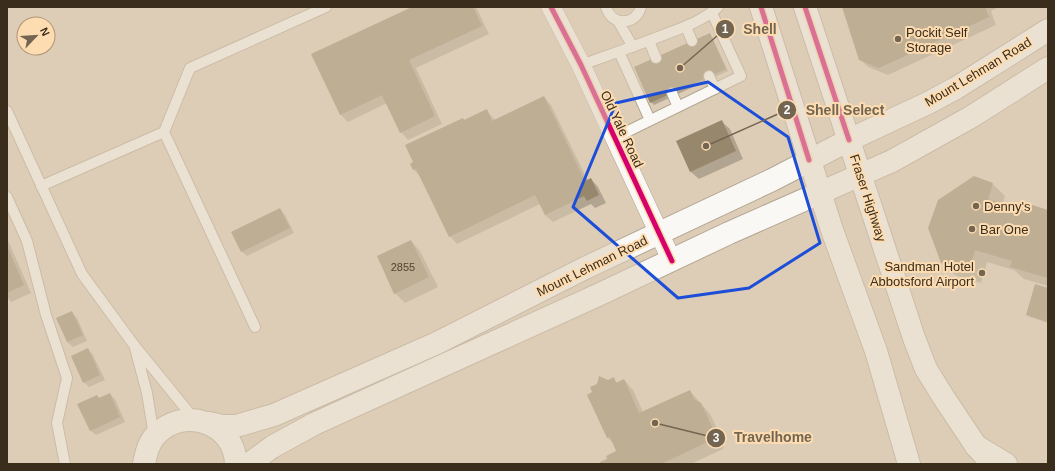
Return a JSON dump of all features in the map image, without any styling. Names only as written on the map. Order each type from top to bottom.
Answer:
[{"type":"main road","points":[[761,7],[820,193],[876,351],[909,464]]},
{"type":"main road","name":"Fraser Highway","points":[[805,7],[914,338],[926,369],[976,446],[993,464]]},
{"type":"main road","name":"Mount Lehman Road","points":[[144,454],[166,426],[180,420],[222,426],[236,426],[253,422],[281,412],[437,342],[585,268],[772,180],[849,140],[928,103],[956,88],[1048,30]]},
{"type":"main road","points":[[250,464],[282,441],[314,424],[820,193],[892,162],[965,120],[1048,68]]},
{"type":"main road","points":[[202,422],[222,432],[231,444],[236,458],[236,464]]},
{"type":"main road","points":[[976,446],[1006,464]]},
{"type":"street","name":"Old Yale Road","points":[[551,7],[581,65],[672,261]]},
{"type":"lane","points":[[41,186],[164,132],[190,68],[326,7]]},
{"type":"lane","points":[[606,7],[609,14],[618,21],[633,47]]},
{"type":"lane","points":[[618,21],[623,22],[634,18],[638,14],[641,7]]},
{"type":"lane","points":[[581,65],[633,47],[686,26],[715,10],[741,76],[614,138]]},
{"type":"lane","points":[[686,26],[692,41]]},
{"type":"lane","points":[[649,41],[656,58]]},
{"type":"lane","points":[[619,52],[650,120]]},
{"type":"lane","points":[[709,76],[715,89]]},
{"type":"lane","points":[[672,93],[678,107]]},
{"type":"lane","points":[[7,111],[82,274],[134,345],[202,422]]},
{"type":"lane","points":[[164,132],[255,327]]},
{"type":"lane","points":[[7,197],[27,240],[46,315],[67,378],[57,423],[65,464]]},
{"type":"lane","points":[[134,345],[147,393],[144,454]]},
{"type":"highlighted area","points":[[708,82],[788,137],[820,243],[749,288],[678,298],[573,207],[616,103]]},
{"type":"building","points":[[412,7],[473,7],[482,26],[409,60],[435,116],[400,133],[382,95],[340,115],[311,54]]},
{"type":"building","name":"Pockit Self Storage","points":[[842,7],[985,7],[989,17],[879,68],[859,60]]},
{"type":"building","points":[[710,33],[726,69],[650,103],[634,67]]},
{"type":"building","points":[[544,96],[585,181],[591,178],[599,195],[587,201],[584,196],[545,215],[535,195],[449,237],[416,169],[413,170],[410,164],[413,162],[405,145],[463,118],[464,120],[487,109],[492,121]]},
{"type":"building","points":[[722,120],[736,151],[690,172],[676,141]]},
{"type":"building","points":[[974,176],[993,183],[988,199],[1027,212],[1029,204],[1048,210],[1048,278],[1010,267],[1012,261],[975,250],[969,271],[941,263],[928,228],[938,200]]},
{"type":"building","points":[[280,208],[290,228],[241,252],[231,232]]},
{"type":"building","points":[[411,240],[429,277],[394,294],[377,256]]},
{"type":"building","points":[[7,246],[24,285],[7,293]]},
{"type":"building","points":[[1035,284],[1048,288],[1048,322],[1026,315]]},
{"type":"building","points":[[72,311],[83,335],[67,342],[56,318]]},
{"type":"building","points":[[88,348],[100,375],[83,383],[71,356]]},
{"type":"building","points":[[599,376],[608,380],[614,377],[616,383],[624,379],[639,413],[690,390],[694,399],[701,403],[715,433],[714,439],[661,464],[600,464],[600,462],[607,459],[606,456],[616,451],[610,437],[607,438],[587,395],[592,392],[590,387],[597,384]]},
{"type":"building","points":[[110,393],[120,417],[90,431],[77,404],[97,395],[99,398]]},
{"type":"cycle path","points":[[551,7],[581,65],[672,261]]},
{"type":"cycle path","points":[[761,7],[809,160]]},
{"type":"cycle path","points":[[805,7],[849,140]]},
{"type":"place","name":"Pockit Self Storage","points":[[898,39]]},
{"type":"place","name":"Shell","points":[[680,68]]},
{"type":"place","name":"Shell Select","points":[[706,146]]},
{"type":"place","name":"Denny's","points":[[976,206]]},
{"type":"place","name":"Bar One","points":[[972,229]]},
{"type":"place","name":"Sandman Hotel Abbotsford Airport","points":[[982,273]]},
{"type":"place","name":"Travelhome","points":[[655,423]]}]
